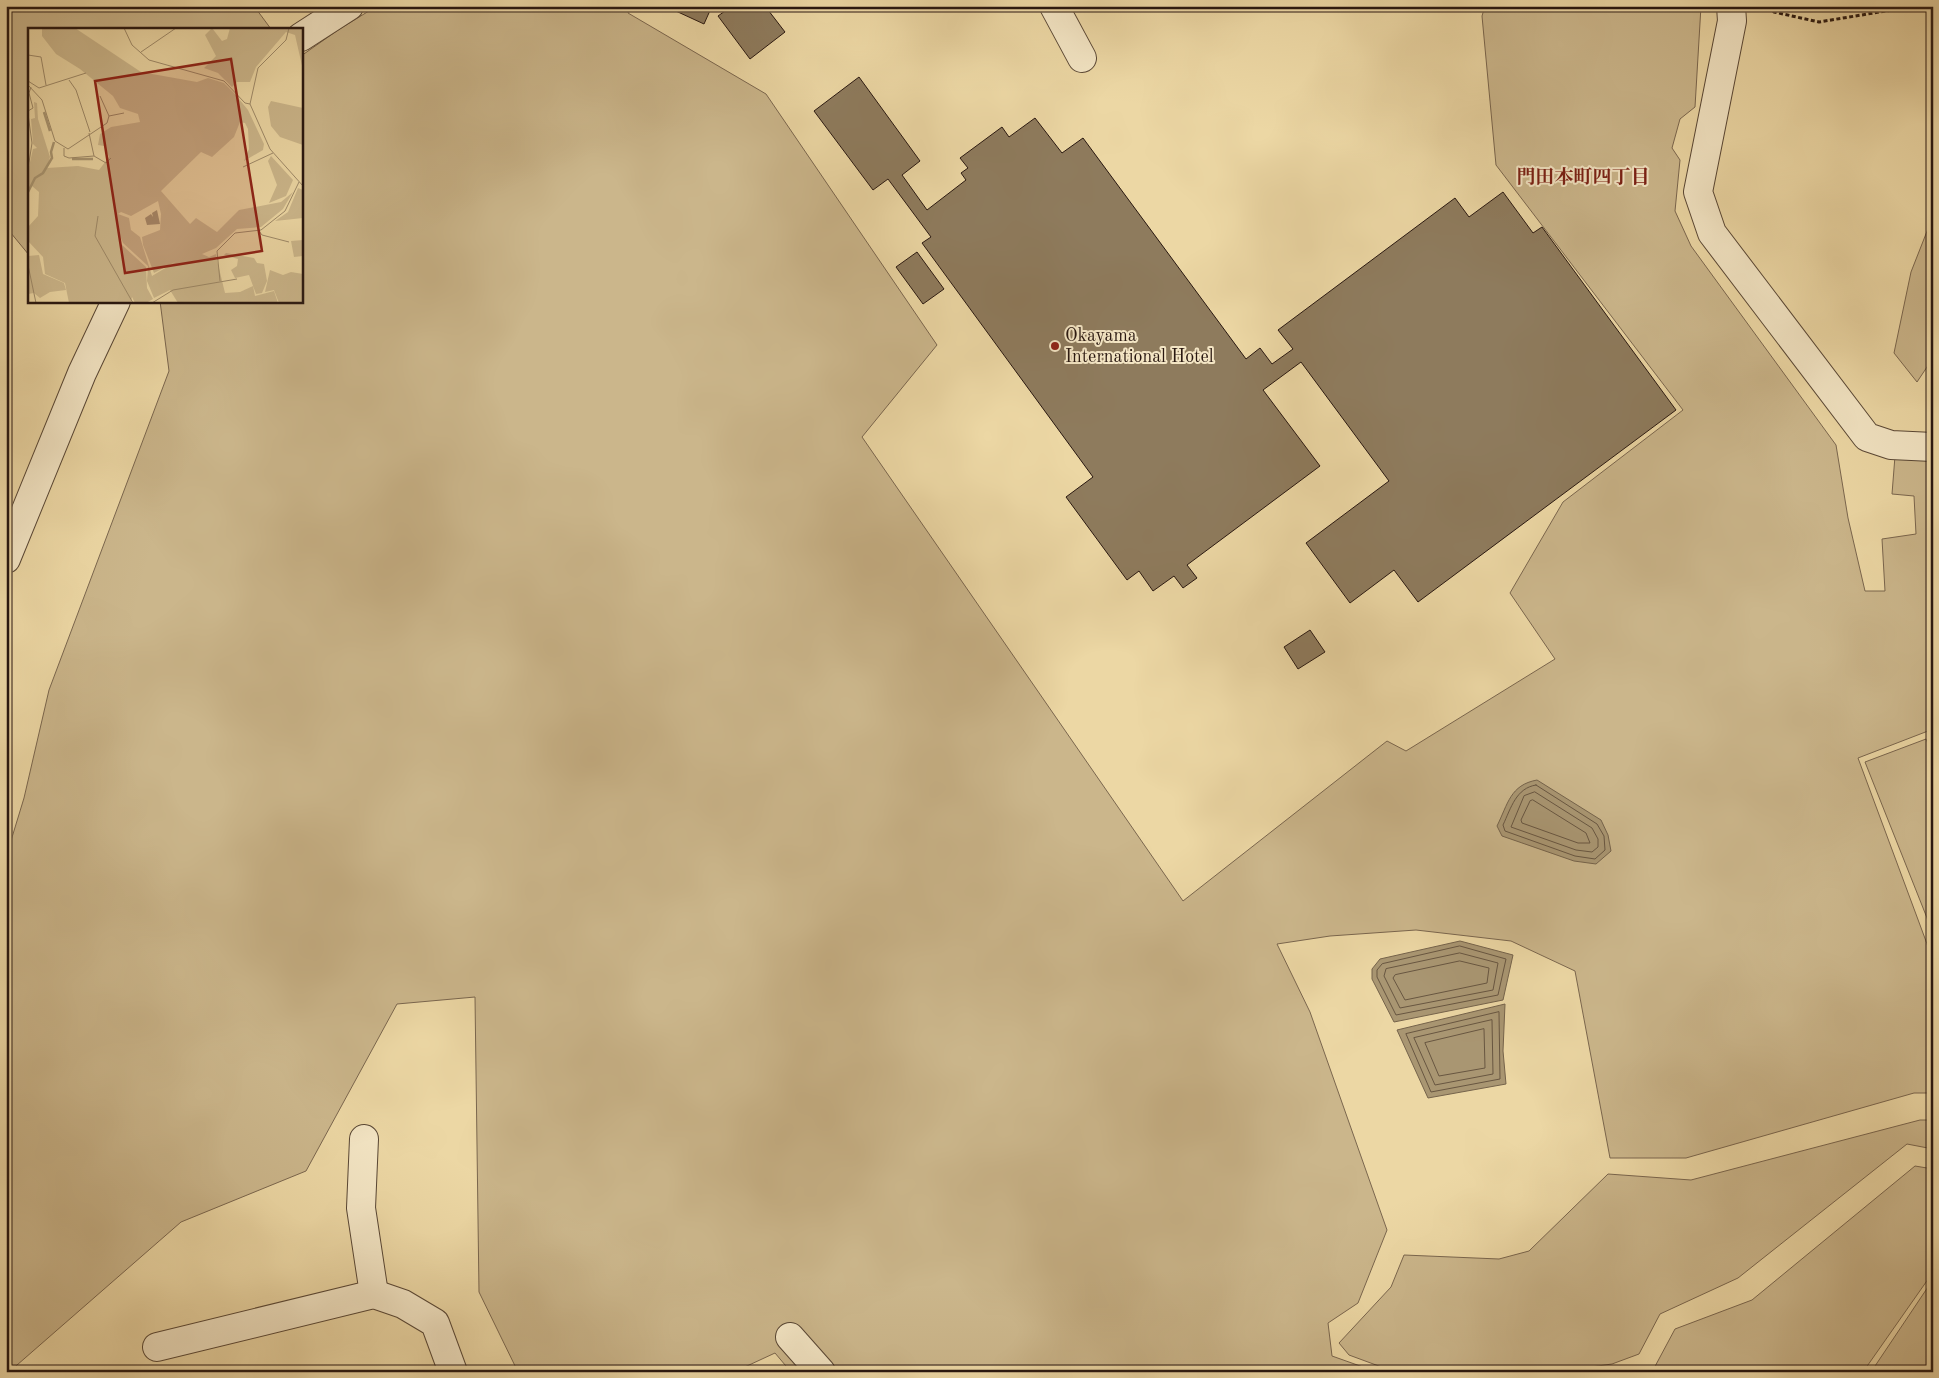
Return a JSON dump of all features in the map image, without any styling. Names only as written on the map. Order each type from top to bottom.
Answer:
[{"type":"street","points":[[302,36],[349,6]]},
{"type":"street","points":[[1054,6],[1082,58]]},
{"type":"street","points":[[1731,6],[1732,21],[1698,192],[1712,233],[1867,437],[1891,445],[1933,446]]},
{"type":"street","points":[[6,559],[82,373],[116,302]]},
{"type":"street","points":[[364,1139],[361,1208],[374,1294]]},
{"type":"street","points":[[157,1347],[374,1294],[402,1304],[435,1323],[453,1372]]},
{"type":"street","points":[[790,1337],[821,1372]]},
{"type":"path","points":[[1769,6],[1774,12],[1819,22],[1916,6]]},
{"type":"shaded area","points":[[6,6],[254,6],[270,28],[28,28],[28,254],[6,227]]},
{"type":"shaded area","points":[[377,6],[630,6],[628,13],[766,94],[937,345],[862,437],[1183,901],[1387,741],[1406,751],[1555,659],[1510,593],[1563,502],[1683,410],[1496,165],[1482,16],[1485,6],[1701,6],[1695,107],[1680,119],[1672,148],[1680,160],[1675,211],[1691,246],[1836,445],[1848,518],[1865,591],[1885,591],[1882,539],[1916,534],[1914,496],[1892,494],[1895,456],[1933,457],[1933,740],[1928,731],[1858,758],[1933,960],[1933,1093],[1914,1093],[1686,1158],[1610,1158],[1575,971],[1511,941],[1416,930],[1330,936],[1277,944],[1310,1012],[1387,1230],[1358,1303],[1328,1323],[1332,1356],[1377,1372],[791,1372],[775,1353],[734,1372],[518,1372],[479,1292],[475,997],[397,1004],[306,1171],[181,1222],[9,1372],[6,1372],[6,857],[24,798],[49,690],[169,371],[160,302],[302,302],[302,55]]},
{"type":"shaded area","points":[[1933,216],[1933,358],[1917,382],[1894,353],[1911,272]]},
{"type":"shaded area","points":[[1926,739],[1933,756],[1933,933],[1865,762]]},
{"type":"shaded area","points":[[1920,1120],[1933,1120],[1933,1149],[1907,1144],[1738,1278],[1660,1314],[1639,1354],[1612,1364],[1555,1372],[1395,1372],[1349,1355],[1339,1343],[1391,1287],[1404,1255],[1499,1259],[1529,1251],[1608,1174],[1691,1180]]},
{"type":"shaded area","points":[[1915,1166],[1933,1169],[1933,1276],[1931,1275],[1863,1372],[1652,1372],[1675,1329],[1752,1300]]},
{"type":"shaded area","points":[[1932,1281],[1933,1372],[1871,1372]]},
{"type":"water","points":[[1537,780],[1601,820],[1608,835],[1611,851],[1596,864],[1574,861],[1502,836],[1497,826],[1507,803],[1521,786]]},
{"type":"water","points":[[1460,941],[1513,955],[1503,1000],[1394,1022],[1372,979],[1372,969],[1380,959]]},
{"type":"water","points":[[1505,1004],[1503,1051],[1506,1084],[1428,1098],[1397,1030]]},
{"type":"building","points":[[665,6],[712,6],[704,24]]},
{"type":"building","points":[[732,6],[765,6],[785,32],[750,59],[718,16]]},
{"type":"building","points":[[859,77],[920,161],[902,175],[927,210],[966,180],[961,173],[968,168],[960,158],[1002,127],[1009,137],[1035,118],[1062,153],[1083,138],[1246,359],[1260,348],[1272,364],[1293,349],[1278,330],[1455,198],[1469,217],[1503,192],[1533,233],[1542,227],[1676,410],[1418,602],[1394,570],[1350,603],[1306,543],[1389,481],[1301,362],[1263,390],[1320,466],[1187,565],[1197,578],[1183,588],[1174,576],[1153,591],[1139,571],[1127,580],[1066,497],[1093,477],[922,243],[931,237],[888,179],[873,190],[814,111]]},
{"type":"building","points":[[917,252],[944,289],[923,304],[896,267]]},
{"type":"building","points":[[1310,630],[1325,652],[1298,669],[1284,647]]},
{"type":"place","name":"Okayama International Hotel","points":[[1055,346]]},
{"type":"district","name":"門田本町四丁目","points":[[1583,178]]}]
